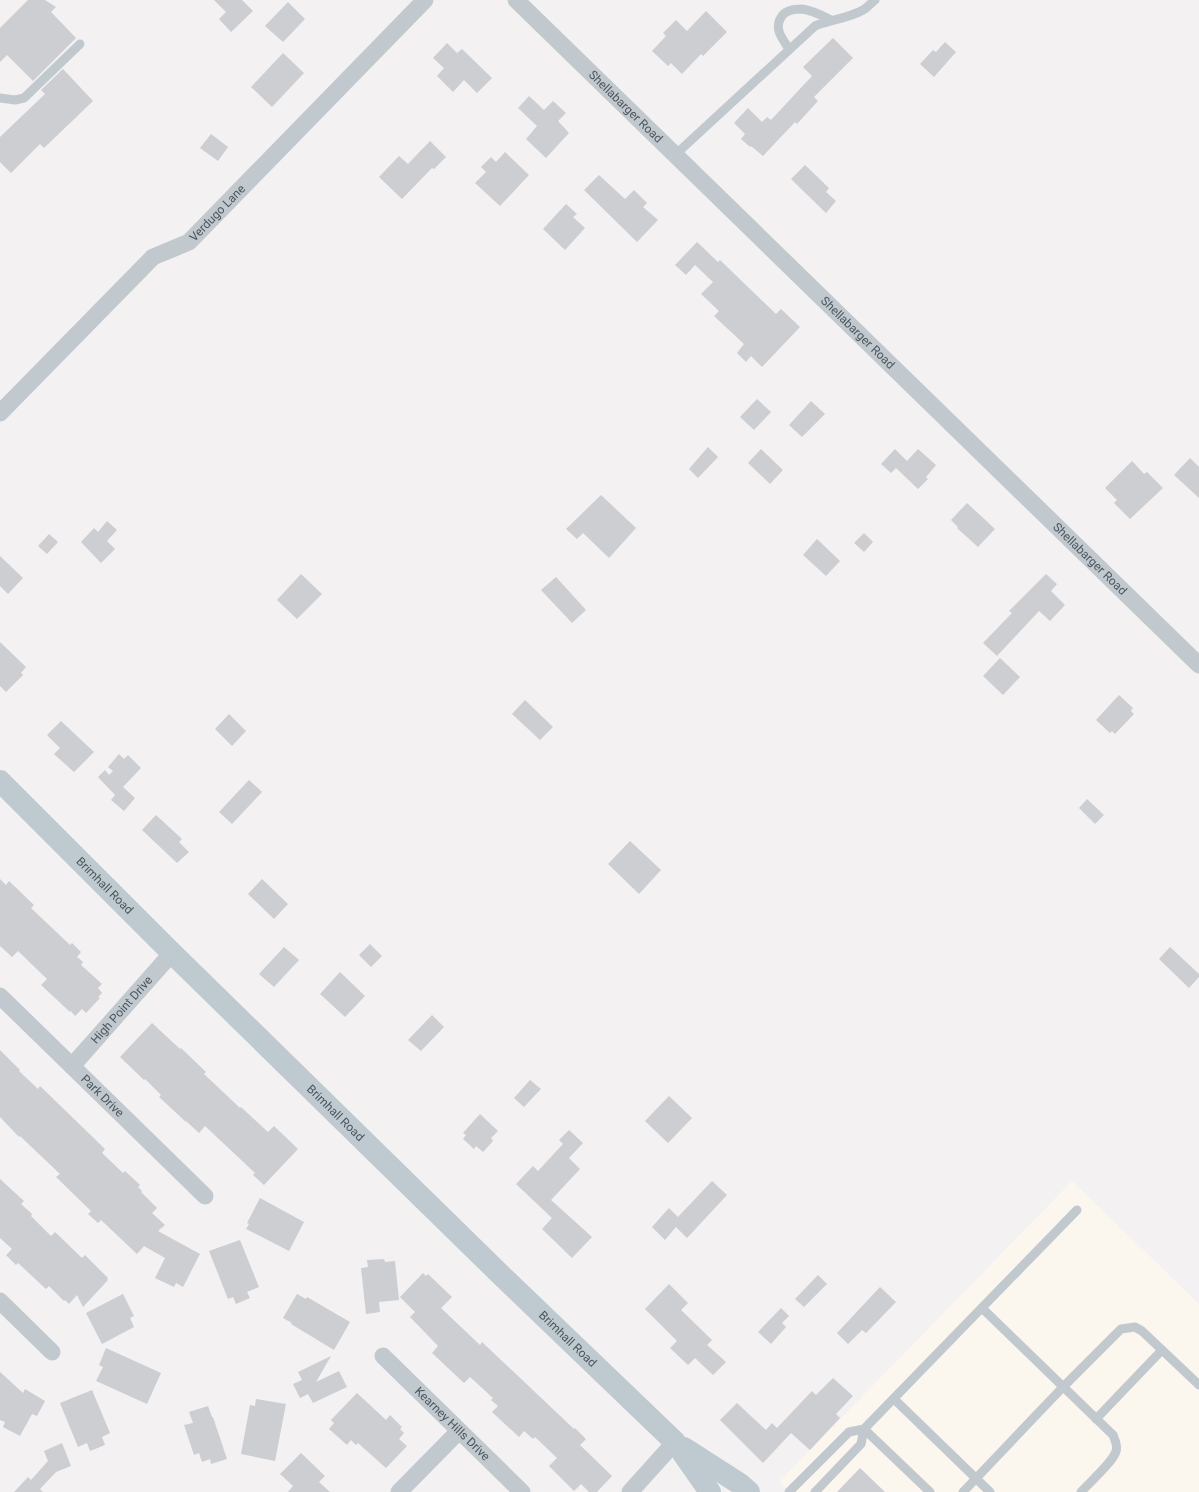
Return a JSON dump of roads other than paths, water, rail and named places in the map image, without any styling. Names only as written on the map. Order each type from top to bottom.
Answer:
[{"type":"street","name":"Verdugo Lane","points":[[0,413],[153,257],[189,242],[425,0]]},
{"type":"street","name":"Shellabarger Road","points":[[516,0],[1199,664]]},
{"type":"street","name":"Brimhall Road","points":[[0,781],[172,953],[513,1287],[675,1442],[740,1484],[749,1492]]},
{"type":"street","name":"High Point Drive","points":[[72,1066],[172,953]]},
{"type":"street","name":"Park Drive","points":[[0,996],[205,1196]]},
{"type":"street","points":[[0,1301],[52,1352]]},
{"type":"street","name":"Kearney Hills Drive","points":[[383,1356],[522,1492]]},
{"type":"street","points":[[399,1492],[459,1431]]},
{"type":"street","name":"Brimhall Road","points":[[675,1442],[710,1492]]},
{"type":"street","points":[[630,1492],[675,1442]]},
{"type":"lane","points":[[675,155],[815,26],[831,20],[847,17],[864,10],[875,0]]},
{"type":"lane","points":[[789,49],[778,28],[778,21],[784,13],[803,9],[831,20]]},
{"type":"lane","points":[[0,98],[16,100],[24,98],[80,44]]},
{"type":"lane","points":[[789,1492],[849,1432],[864,1428],[894,1399],[1077,1210]]},
{"type":"lane","points":[[982,1308],[1113,1435],[1116,1443],[1116,1451],[1113,1459],[1087,1490]]},
{"type":"lane","points":[[963,1492],[1063,1387],[1121,1329],[1135,1327],[1142,1331],[1199,1385]]},
{"type":"lane","points":[[1096,1419],[1162,1350]]},
{"type":"lane","points":[[894,1399],[990,1492]]},
{"type":"lane","points":[[815,1492],[861,1444],[864,1428]]},
{"type":"lane","points":[[864,1428],[930,1492]]}]
